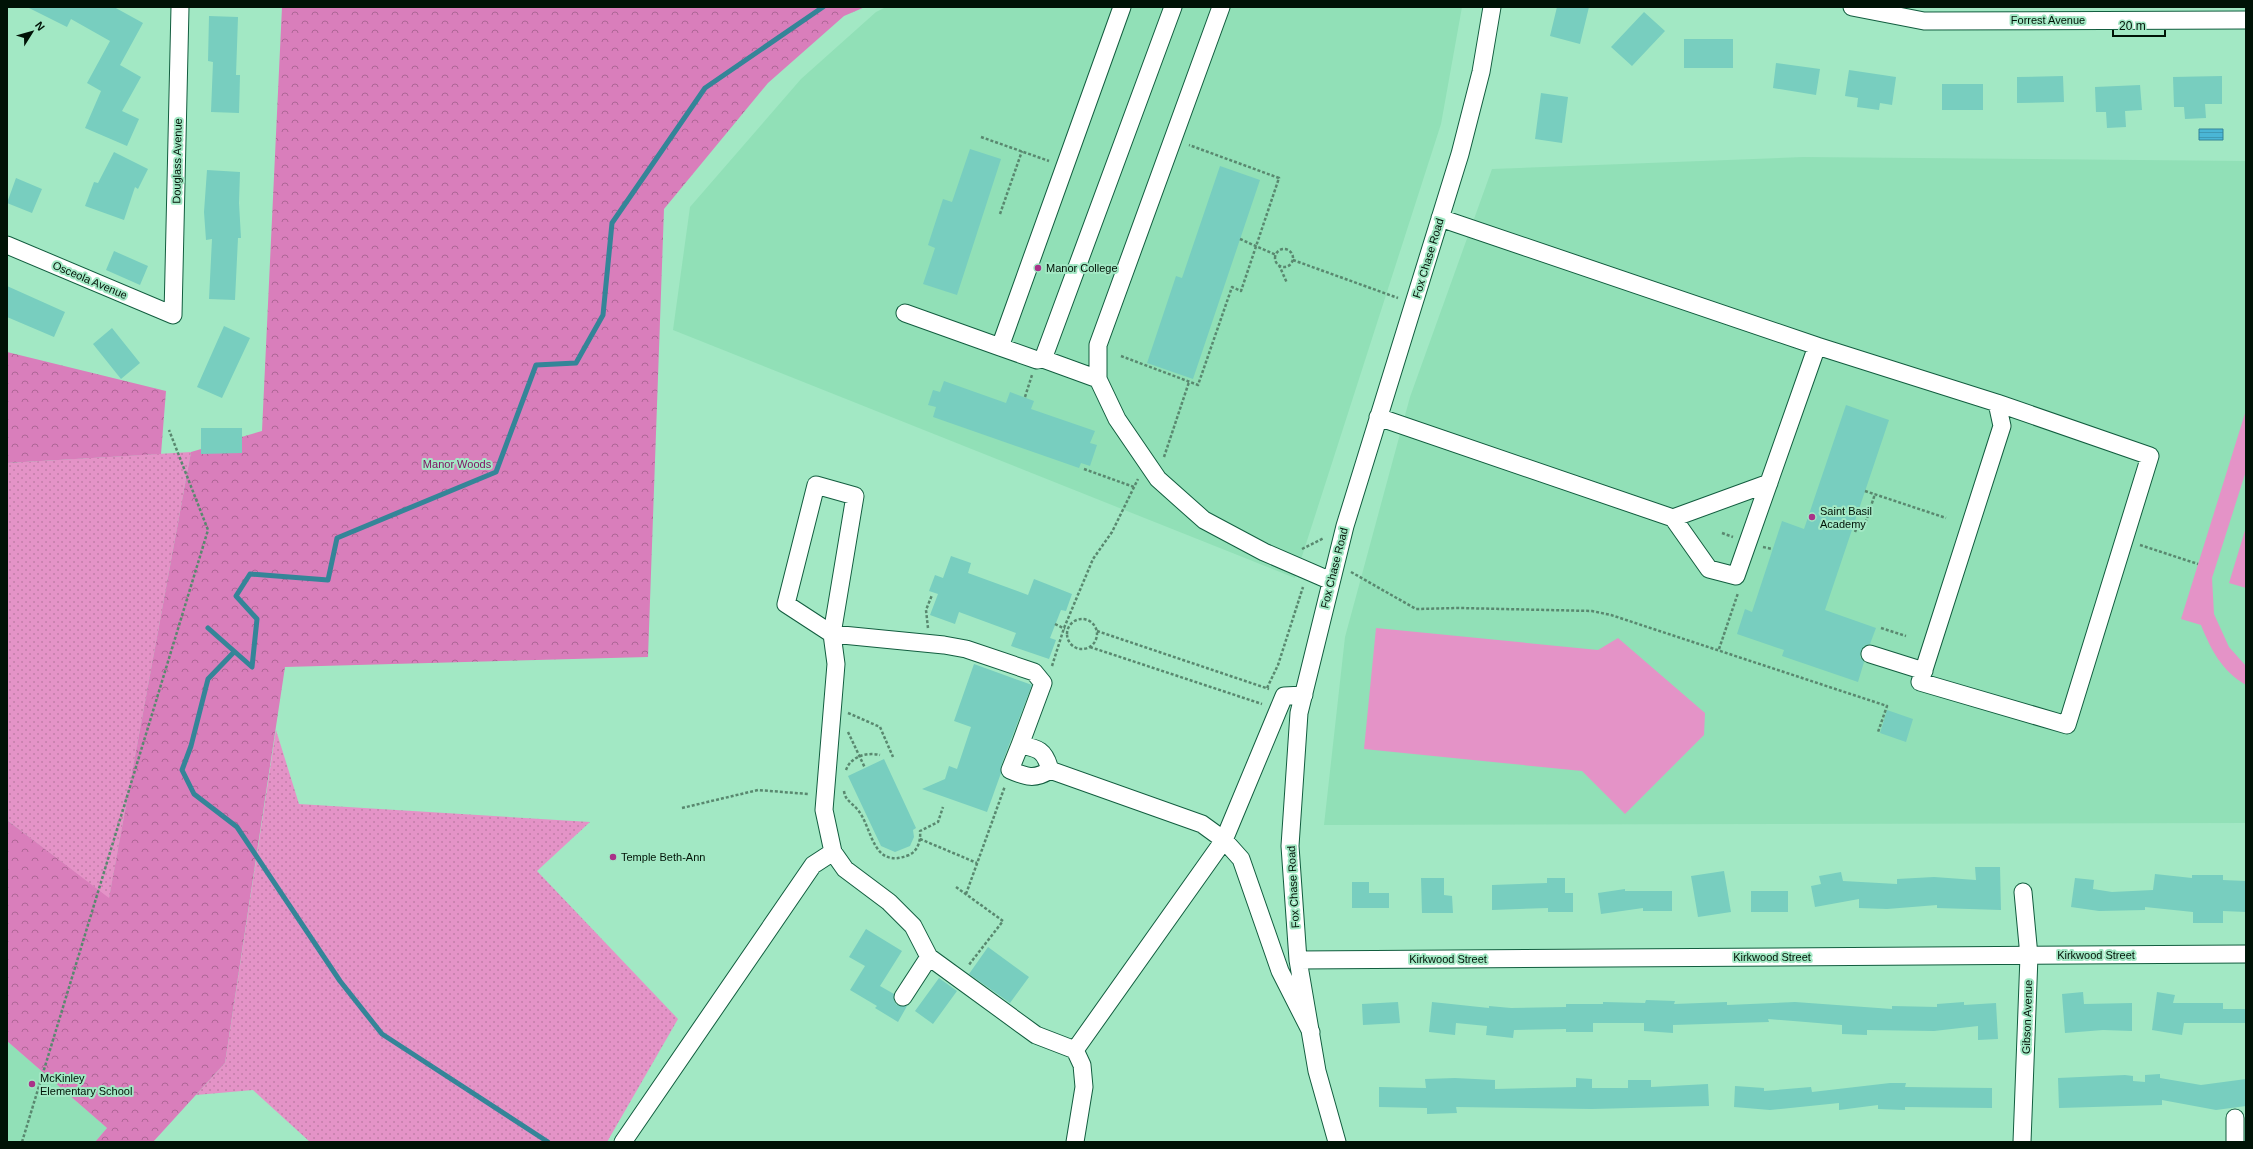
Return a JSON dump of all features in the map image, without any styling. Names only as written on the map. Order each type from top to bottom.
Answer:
[{"type":"street","name":"Douglass Avenue","points":[[174,315],[180,7]]},
{"type":"street","points":[[1000,348],[1122,7]]},
{"type":"street","points":[[1040,359],[1173,7]]},
{"type":"street","points":[[1221,7],[1098,345],[1098,379],[1117,419],[1151,471],[1204,520],[1264,552],[1331,581]]},
{"type":"street","name":"Fox Chase Road","points":[[1337,1142],[1317,1071],[1298,960],[1290,846],[1299,714],[1345,526],[1460,154],[1481,72],[1492,7]]},
{"type":"street","name":"Forrest Avenue","points":[[1852,7],[1924,21],[2246,20]]},
{"type":"street","points":[[1440,218],[1817,346],[1997,403],[2150,456],[2067,725],[1920,682],[2002,426],[1997,403]]},
{"type":"street","name":"Osceola Avenue","points":[[7,245],[174,315]]},
{"type":"street","points":[[905,313],[1000,348],[1040,359],[1098,379]]},
{"type":"street","points":[[1378,417],[1673,518],[1709,569],[1736,576],[1817,346]]},
{"type":"street","points":[[1673,518],[1769,483]]},
{"type":"street","points":[[1050,770],[1041,776],[1026,777],[1010,770],[1043,682],[1034,672],[966,650],[930,644],[832,634],[786,604],[816,485],[855,496],[832,634],[836,664],[824,810],[833,852],[845,869],[888,902],[913,926],[929,957],[1036,1035],[1075,1050],[1082,1065],[1084,1087],[1075,1142]]},
{"type":"street","points":[[1870,654],[1924,670]]},
{"type":"street","points":[[1075,1050],[1224,840],[1281,702],[1304,695]]},
{"type":"street","points":[[1020,745],[1038,748],[1047,758],[1050,770]]},
{"type":"street","points":[[1050,770],[1202,824],[1224,840],[1241,859],[1280,971],[1311,1032]]},
{"type":"street","points":[[623,1142],[813,864],[833,852]]},
{"type":"street","name":"Gibson Avenue","points":[[2022,1142],[2029,956],[2023,892]]},
{"type":"street","name":"Kirkwood Street","points":[[1298,960],[2246,954]]},
{"type":"street","points":[[904,997],[929,957]]},
{"type":"street","points":[[2235,1118],[2235,1142]]},
{"type":"path","points":[[981,137],[1065,166]]},
{"type":"path","points":[[1121,356],[1198,385],[1232,288],[1241,291],[1279,178],[1173,139]]},
{"type":"path","points":[[1000,214],[1022,151]]},
{"type":"path","points":[[1240,239],[1276,255]]},
{"type":"path","points":[[1279,265],[1288,266],[1293,260],[1292,254],[1288,250],[1280,250],[1276,255],[1276,260],[1287,283]]},
{"type":"path","points":[[1293,260],[1398,298]]},
{"type":"path","points":[[1025,398],[1040,359]]},
{"type":"path","points":[[1164,460],[1189,382]]},
{"type":"path","points":[[22,1142],[208,530],[169,430]]},
{"type":"path","points":[[1084,469],[1134,487]]},
{"type":"path","points":[[1043,682],[1048,677],[1064,628],[1093,559],[1112,532],[1139,479]]},
{"type":"path","points":[[1866,491],[1946,518]]},
{"type":"path","points":[[1855,532],[1858,524],[1864,527],[1875,494]]},
{"type":"path","points":[[1296,547],[1303,550],[1324,538]]},
{"type":"path","points":[[2124,540],[2198,564]]},
{"type":"path","points":[[1764,547],[1772,549]]},
{"type":"path","points":[[1345,569],[1416,609],[1459,608],[1592,612],[1611,615],[1719,649],[1886,706],[1878,732]]},
{"type":"path","points":[[1719,649],[1739,590],[1736,576]]},
{"type":"path","points":[[1267,689],[1278,665],[1304,585]]},
{"type":"path","points":[[930,644],[926,610],[932,595]]},
{"type":"path","points":[[1081,619],[1090,621],[1097,631],[1267,689],[1281,702],[1090,647],[1081,649],[1072,645],[1067,636],[1068,630],[1072,623],[1081,619]]},
{"type":"path","points":[[1055,624],[1068,630]]},
{"type":"path","points":[[1881,628],[1906,636]]},
{"type":"path","points":[[1090,647],[1096,639],[1097,631]]},
{"type":"path","points":[[833,706],[880,727],[893,757]]},
{"type":"path","points":[[846,728],[865,768]]},
{"type":"path","points":[[845,772],[851,762],[860,757],[867,754],[880,755]]},
{"type":"path","points":[[966,894],[1010,770]]},
{"type":"path","points":[[843,789],[850,803],[858,810],[874,843],[882,853],[892,858],[912,854],[918,847],[920,831],[938,822],[943,807]]},
{"type":"path","points":[[682,808],[758,790],[797,792],[850,803]]},
{"type":"path","points":[[920,839],[977,863]]},
{"type":"path","points":[[956,887],[1003,922],[959,979]]},
{"type":"shaded area","name":"Manor College","points":[[886,7],[1462,7],[1441,124],[1295,578],[673,330],[690,207],[801,79],[876,12]]},
{"type":"shaded area","name":"Saint Basil Academy","points":[[1803,157],[2246,161],[2246,823],[1324,825],[1345,637],[1410,397],[1492,169]]},
{"type":"shaded area","points":[[2246,410],[2246,471],[2212,578],[2214,614],[2229,647],[2246,666],[2246,685],[2230,673],[2218,659],[2201,625],[2181,619]]},
{"type":"shaded area","points":[[191,452],[109,899],[7,820],[7,463]]},
{"type":"shaded area","points":[[2246,527],[2246,588],[2229,583]]},
{"type":"shaded area","points":[[1376,628],[1598,650],[1618,638],[1705,713],[1704,735],[1625,814],[1582,771],[1364,749]]},
{"type":"shaded area","points":[[276,730],[299,804],[590,822],[537,871],[678,1019],[607,1142],[310,1142],[253,1090],[196,1095],[225,1063]]},
{"type":"shaded area","name":"McKinley Elementary School","points":[[7,1041],[107,1128],[95,1142],[7,1142]]},
{"type":"green space","name":"Manor Woods","points":[[282,7],[865,7],[844,16],[768,83],[664,209],[648,657],[285,667],[225,1063],[153,1142],[95,1142],[107,1128],[7,1041],[7,820],[109,898],[191,452],[262,431]]},
{"type":"green space","points":[[7,352],[166,391],[161,454],[7,463]]},
{"type":"water","points":[[2199,129],[2223,129],[2223,140],[2199,140]]},
{"type":"building","points":[[27,7],[114,7],[143,23],[120,65],[141,77],[122,111],[139,119],[127,146],[85,128],[101,91],[87,83],[110,41],[71,19],[67,27]]},
{"type":"building","points":[[1557,7],[1589,7],[1580,44],[1550,36]]},
{"type":"building","points":[[1644,12],[1665,31],[1632,66],[1611,47]]},
{"type":"building","points":[[209,16],[238,17],[236,75],[240,75],[239,113],[211,112],[213,62],[208,61]]},
{"type":"building","points":[[1684,39],[1733,39],[1733,68],[1684,68]]},
{"type":"building","points":[[1776,63],[1820,69],[1816,95],[1773,88]]},
{"type":"building","points":[[1849,70],[1896,77],[1892,105],[1880,103],[1879,110],[1857,107],[1858,98],[1845,96]]},
{"type":"building","points":[[2063,76],[2064,102],[2017,103],[2017,77]]},
{"type":"building","points":[[2222,76],[2222,104],[2205,104],[2206,118],[2185,119],[2184,107],[2174,107],[2173,77]]},
{"type":"building","points":[[1942,84],[1983,84],[1983,110],[1942,110]]},
{"type":"building","points":[[2140,85],[2142,110],[2125,111],[2126,127],[2107,128],[2106,112],[2096,112],[2095,87]]},
{"type":"building","points":[[1541,93],[1568,97],[1562,143],[1535,139]]},
{"type":"building","points":[[970,149],[1001,159],[957,295],[923,284],[935,248],[928,245],[943,199],[952,202]]},
{"type":"building","points":[[114,152],[148,169],[138,189],[135,187],[124,220],[85,206],[94,182],[98,183]]},
{"type":"building","points":[[1220,166],[1260,180],[1193,379],[1147,363],[1176,276],[1182,278]]},
{"type":"building","points":[[207,170],[240,172],[239,203],[241,238],[238,238],[235,300],[209,299],[212,239],[206,240],[204,212]]},
{"type":"building","points":[[16,178],[42,189],[32,213],[7,203]]},
{"type":"building","points":[[114,251],[148,266],[140,285],[106,270]]},
{"type":"building","points":[[7,286],[65,312],[54,337],[7,317]]},
{"type":"building","points":[[224,326],[250,338],[222,398],[197,387]]},
{"type":"building","points":[[112,328],[140,363],[121,379],[93,344]]},
{"type":"building","points":[[944,381],[1006,403],[1010,392],[1034,401],[1031,409],[1095,431],[1090,443],[1097,445],[1090,466],[1081,463],[1079,468],[933,417],[936,407],[928,405],[933,390],[940,392]]},
{"type":"building","points":[[1846,405],[1889,420],[1825,610],[1876,628],[1870,644],[1864,646],[1861,651],[1860,657],[1864,662],[1858,682],[1782,656],[1784,650],[1737,634],[1745,609],[1752,612],[1782,521],[1804,529]]},
{"type":"building","points":[[201,428],[242,428],[242,453],[201,454]]},
{"type":"building","points":[[951,556],[971,563],[968,573],[1028,595],[1034,579],[1072,594],[1066,611],[1061,610],[1050,638],[1056,640],[1049,659],[1011,646],[1016,633],[959,612],[955,624],[930,615],[938,594],[929,591],[935,575],[943,578]]},
{"type":"building","points":[[974,664],[1032,685],[1001,766],[1001,773],[987,812],[922,789],[945,779],[949,766],[957,769],[971,727],[954,721]]},
{"type":"building","points":[[1887,710],[1913,719],[1906,742],[1880,733]]},
{"type":"building","points":[[884,759],[916,828],[913,830],[914,837],[910,846],[895,852],[881,846],[848,776]]},
{"type":"building","points":[[1975,867],[2000,867],[2001,910],[1937,908],[1937,905],[1887,909],[1859,908],[1859,899],[1815,907],[1811,886],[1821,884],[1819,876],[1841,872],[1843,881],[1897,884],[1897,879],[1934,877],[1976,880]]},
{"type":"building","points":[[1724,871],[1731,912],[1698,917],[1691,876]]},
{"type":"building","points":[[2155,874],[2192,878],[2192,875],[2223,875],[2223,880],[2246,881],[2246,912],[2223,911],[2223,923],[2193,923],[2193,912],[2145,907],[2145,910],[2099,911],[2071,907],[2075,878],[2094,880],[2093,889],[2112,892],[2153,890]]},
{"type":"building","points":[[1421,878],[1444,878],[1444,895],[1452,896],[1453,913],[1422,913]]},
{"type":"building","points":[[1547,878],[1565,878],[1565,893],[1573,893],[1573,912],[1548,912],[1548,908],[1492,910],[1492,885],[1547,883]]},
{"type":"building","points":[[1352,882],[1369,882],[1369,893],[1389,893],[1389,908],[1352,908]]},
{"type":"building","points":[[1625,889],[1625,891],[1672,891],[1672,911],[1643,911],[1643,908],[1601,914],[1598,893]]},
{"type":"building","points":[[1751,891],[1788,891],[1788,912],[1751,912]]},
{"type":"building","points":[[866,929],[902,951],[880,986],[894,994],[894,1001],[897,1005],[907,1006],[898,1022],[875,1008],[877,1006],[850,990],[865,966],[849,957]]},
{"type":"building","points":[[988,947],[1029,977],[1010,1003],[969,974]]},
{"type":"building","points":[[939,978],[957,991],[933,1024],[915,1011]]},
{"type":"building","points":[[2083,992],[2084,1004],[2132,1003],[2132,1031],[2103,1030],[2065,1033],[2062,994]]},
{"type":"building","points":[[2157,992],[2175,995],[2173,1003],[2223,1003],[2223,1009],[2246,1009],[2246,1023],[2184,1023],[2182,1035],[2152,1030]]},
{"type":"building","points":[[1646,1000],[1675,1001],[1674,1004],[1727,1002],[1727,1005],[1795,1002],[1892,1009],[1892,1006],[1937,1007],[1937,1004],[1964,1002],[1964,1005],[1996,1003],[1998,1039],[1978,1040],[1978,1026],[1934,1031],[1867,1030],[1867,1035],[1842,1034],[1842,1025],[1768,1019],[1769,1022],[1673,1025],[1673,1033],[1644,1031],[1644,1023],[1593,1023],[1593,1032],[1566,1032],[1566,1029],[1514,1030],[1513,1038],[1486,1035],[1487,1026],[1456,1023],[1455,1035],[1429,1032],[1432,1002],[1489,1008],[1489,1006],[1511,1008],[1566,1007],[1566,1004],[1603,1004],[1603,1002],[1645,1003]]},
{"type":"building","points":[[1398,1002],[1400,1023],[1363,1025],[1362,1004]]},
{"type":"building","points":[[2160,1074],[2160,1078],[2201,1085],[2246,1079],[2246,1106],[2216,1110],[2162,1100],[2162,1105],[2059,1108],[2058,1078],[2125,1075],[2133,1076],[2133,1081],[2145,1082],[2145,1075]]},
{"type":"building","points":[[1455,1078],[1495,1080],[1495,1089],[1576,1087],[1576,1078],[1592,1079],[1592,1088],[1628,1088],[1628,1080],[1651,1080],[1651,1087],[1708,1084],[1709,1106],[1592,1109],[1456,1107],[1457,1113],[1427,1114],[1427,1108],[1379,1107],[1379,1087],[1426,1088],[1425,1079]]},
{"type":"building","points":[[1890,1083],[1906,1083],[1905,1087],[1992,1088],[1992,1108],[1905,1107],[1905,1110],[1878,1109],[1878,1105],[1839,1110],[1839,1103],[1770,1110],[1734,1107],[1735,1086],[1764,1088],[1764,1091],[1811,1087],[1812,1092]]},
{"type":"waterway","points":[[208,628],[252,667],[257,619],[236,596],[250,574],[328,580],[337,538],[496,472],[536,365],[576,363],[603,315],[612,223],[705,88],[823,7]]},
{"type":"waterway","points":[[234,652],[208,679],[191,746],[182,770],[194,794],[237,827],[340,981],[382,1034],[548,1142]]},
{"type":"place","name":"Manor College","points":[[1038,268]]},
{"type":"place","name":"Saint Basil Academy","points":[[1812,517]]},
{"type":"place","name":"Temple Beth-Ann","points":[[613,857]]},
{"type":"place","name":"McKinley Elementary School","points":[[32,1084]]}]
